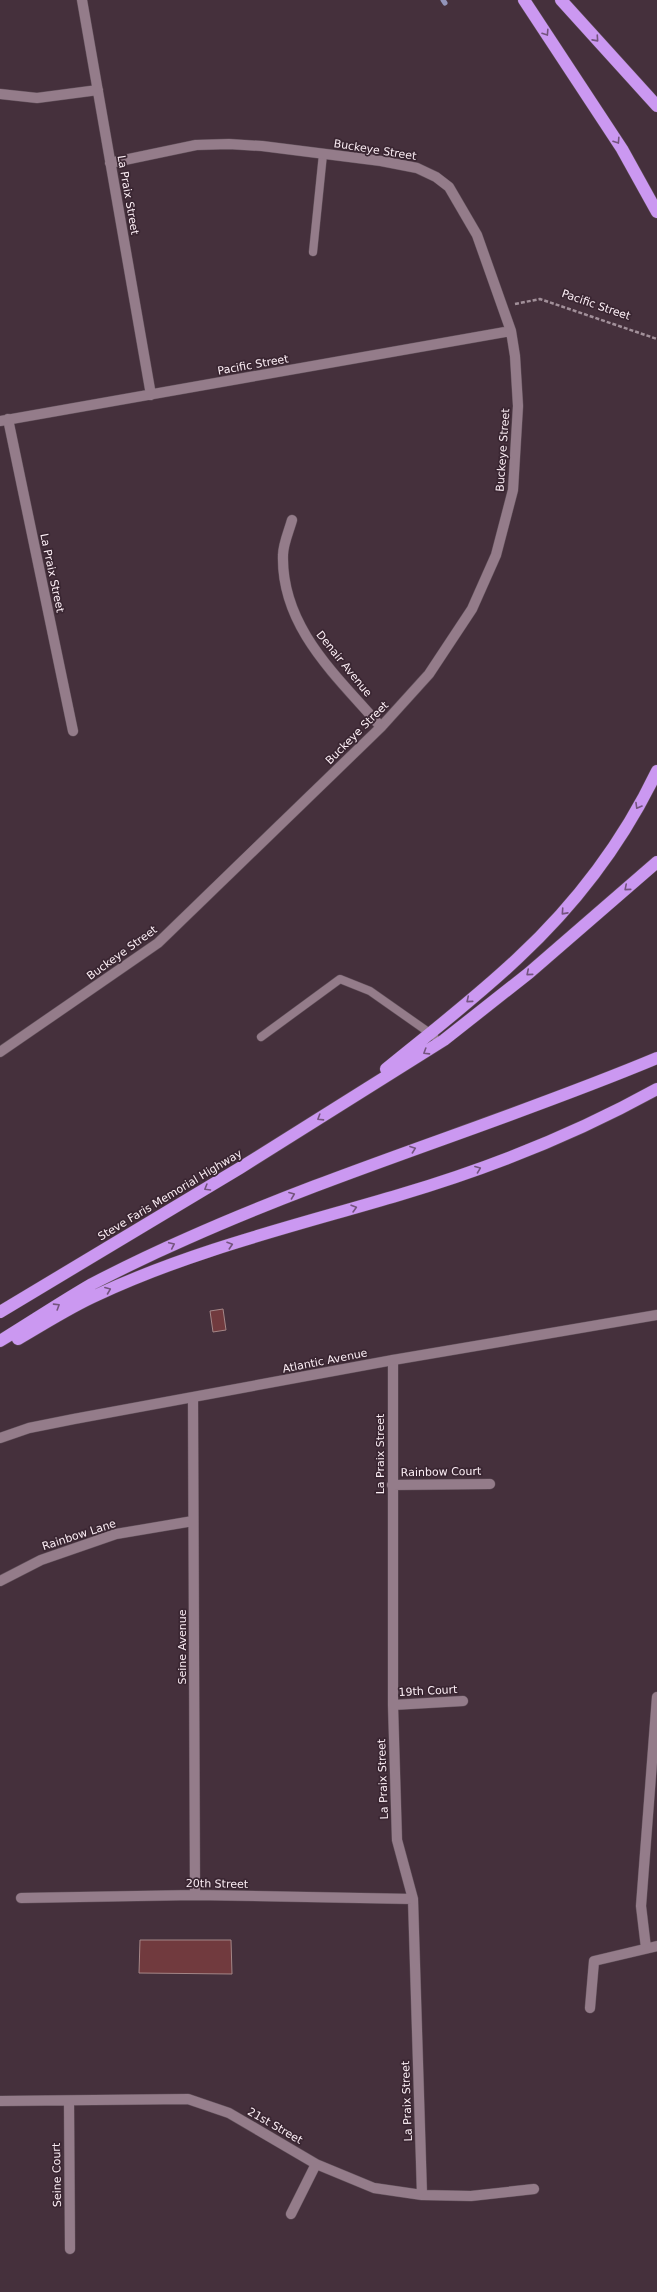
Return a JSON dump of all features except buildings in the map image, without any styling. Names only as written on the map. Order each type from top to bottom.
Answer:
[{"type":"highway","points":[[524,0],[622,149],[657,212]]},
{"type":"highway","points":[[561,0],[657,106]]},
{"type":"highway","points":[[353,1097],[518,959],[566,909],[608,856],[657,772]]},
{"type":"highway","points":[[353,1097],[440,1043],[529,973],[657,862]]},
{"type":"highway","points":[[0,1341],[91,1285],[186,1239],[318,1185],[464,1130],[582,1089],[657,1058]]},
{"type":"highway","points":[[0,1349],[96,1295],[143,1275],[242,1242],[476,1170],[553,1138],[657,1089]]},
{"type":"highway","name":"Steve Faris Memorial Highway","points":[[0,1312],[240,1168],[353,1097]]},
{"type":"street","name":"La Praix Street","points":[[82,0],[151,395]]},
{"type":"street","points":[[0,94],[37,98],[98,90]]},
{"type":"street","name":"Buckeye Street","points":[[0,1052],[158,943],[381,728],[429,674],[452,641],[472,608],[496,555],[512,497],[516,462],[518,406],[511,330],[477,235],[449,187],[436,177],[416,168],[382,161],[262,146],[203,145],[110,163]]},
{"type":"street","name":"Pacific Street","points":[[4,420],[511,330]]},
{"type":"street","name":"La Praix Street","points":[[4,420],[73,731]]},
{"type":"street","name":"Denair Avenue","points":[[292,520],[283,554],[292,610],[313,650],[381,728]]},
{"type":"street","name":"Atlantic Avenue","points":[[0,1438],[30,1428],[74,1419],[393,1360],[657,1315]]},
{"type":"street","name":"La Praix Street","points":[[393,1360],[393,1705],[397,1840],[413,1899],[422,2194]]},
{"type":"street","name":"Seine Avenue","points":[[193,1398],[195,1895]]},
{"type":"street","name":"Rainbow Court","points":[[392,1484],[490,1484]]},
{"type":"street","name":"Rainbow Lane","points":[[0,1581],[41,1560],[116,1534],[193,1521]]},
{"type":"street","points":[[646,1948],[641,1906],[657,1697]]},
{"type":"street","name":"19th Court","points":[[393,1705],[463,1701]]},
{"type":"street","name":"20th Street","points":[[21,1898],[195,1895],[413,1899]]},
{"type":"street","points":[[590,2008],[594,1961],[657,1946]]},
{"type":"street","name":"21st Street","points":[[0,2101],[188,2099],[229,2113],[316,2164],[374,2188],[422,2194],[470,2196],[534,2188]]},
{"type":"street","name":"Seine Court","points":[[69,2101],[70,2249]]},
{"type":"street","points":[[291,2214],[316,2164]]},
{"type":"lane","points":[[313,252],[323,154]]},
{"type":"lane","points":[[261,1037],[340,979],[370,991],[431,1032],[440,1043]]},
{"type":"path","name":"Pacific Street","points":[[526,302],[540,299],[657,339]]}]
